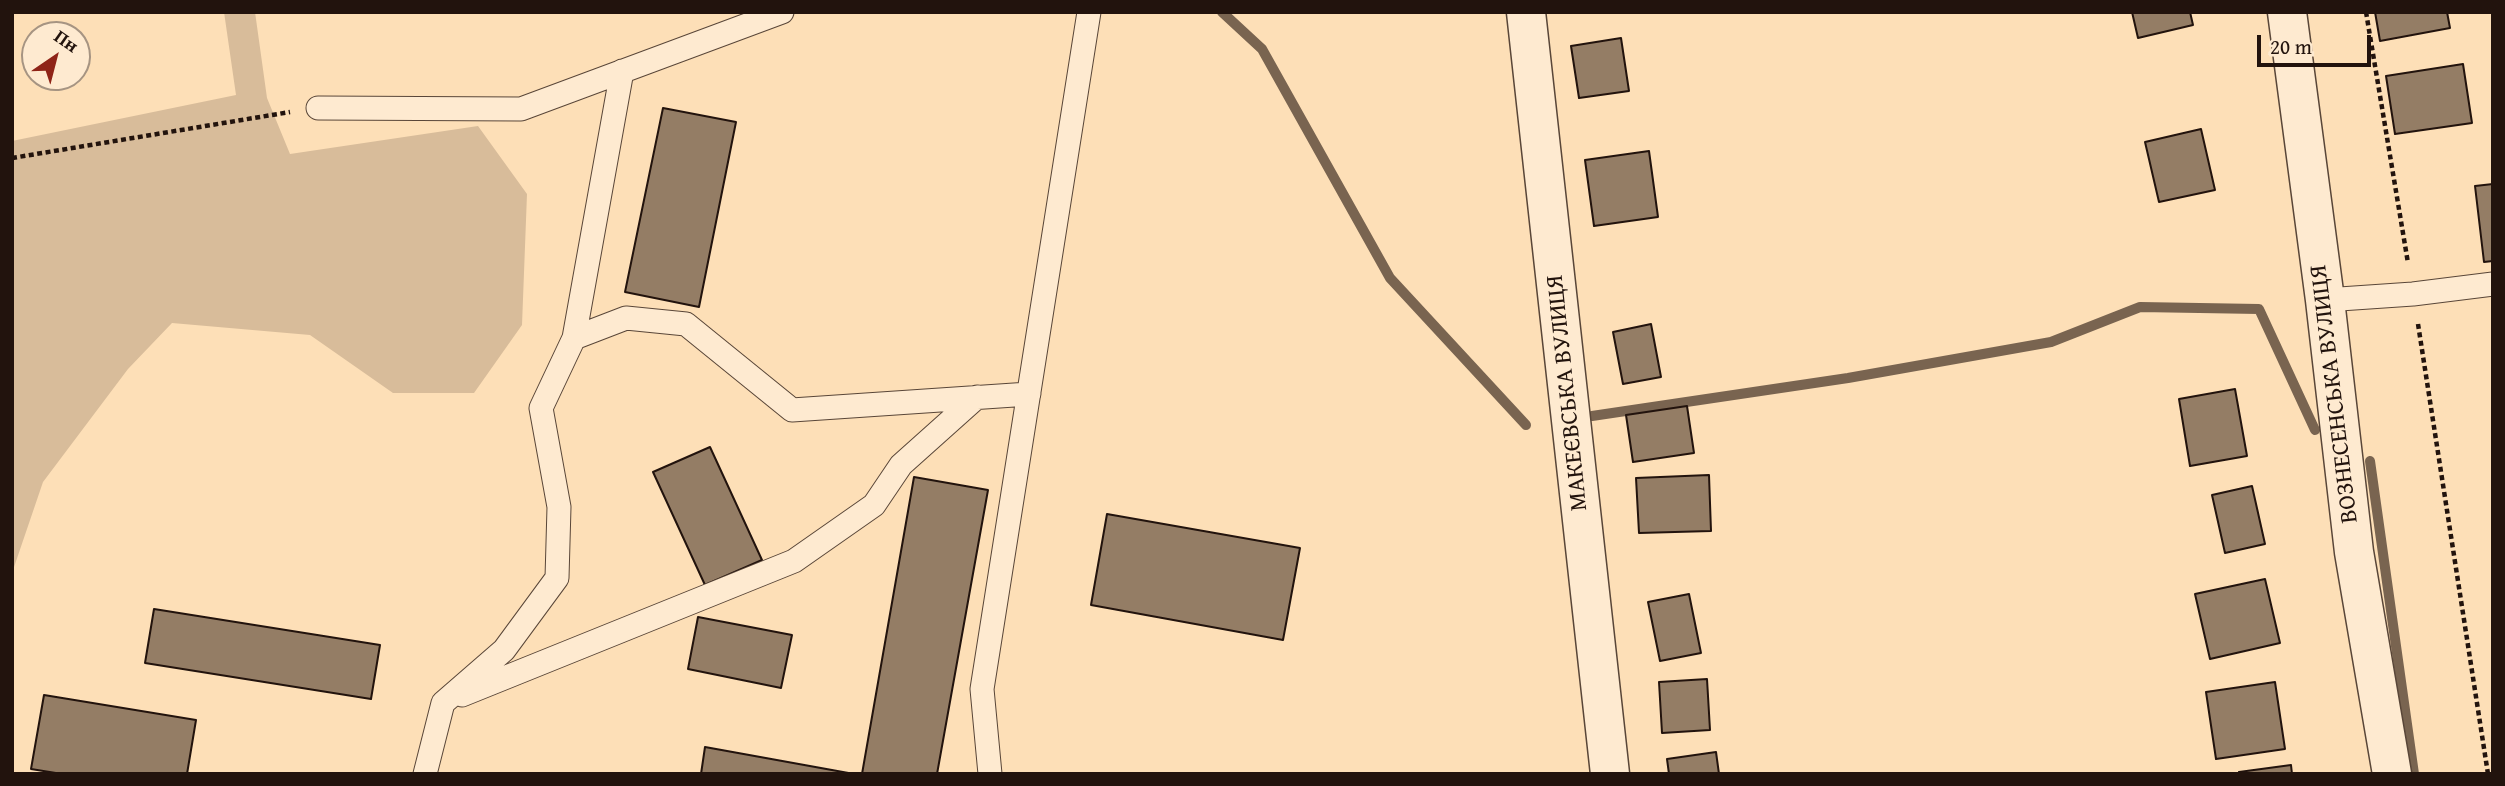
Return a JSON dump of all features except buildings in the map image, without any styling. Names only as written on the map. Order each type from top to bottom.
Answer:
[{"type":"street","name":"МАКЕЄВСЬКА ВУЛИЦЯ","points":[[1526,12],[1610,774]]},
{"type":"street","name":"ВОЗНЕСЕНСЬКА ВУЛИЦЯ","points":[[2287,12],[2325,300],[2354,552],[2392,774]]},
{"type":"lane","points":[[318,108],[522,109],[782,12]]},
{"type":"lane","points":[[990,774],[982,689],[1089,12]]},
{"type":"lane","points":[[425,774],[443,703],[504,650],[557,578],[559,507],[541,408],[574,338],[622,71]]},
{"type":"lane","points":[[2325,300],[2413,294],[2493,284]]},
{"type":"lane","points":[[574,338],[626,318],[686,324],[792,410],[1029,394]]},
{"type":"lane","points":[[443,703],[794,561],[874,505],[901,465],[977,397]]},
{"type":"path","points":[[2366,12],[2488,774]]},
{"type":"path","points":[[12,158],[318,108]]},
{"type":"shaded area","points":[[224,12],[255,12],[267,98],[290,154],[478,126],[527,194],[522,325],[474,393],[393,393],[310,335],[172,323],[128,369],[43,482],[12,573],[12,141],[236,95]]},
{"type":"waterway","points":[[1222,12],[1262,49],[1390,278],[1526,425]]},
{"type":"waterway","points":[[1592,416],[1848,378],[2051,342],[2140,307],[2259,309],[2315,430]]},
{"type":"waterway","points":[[2370,461],[2414,774]]}]
